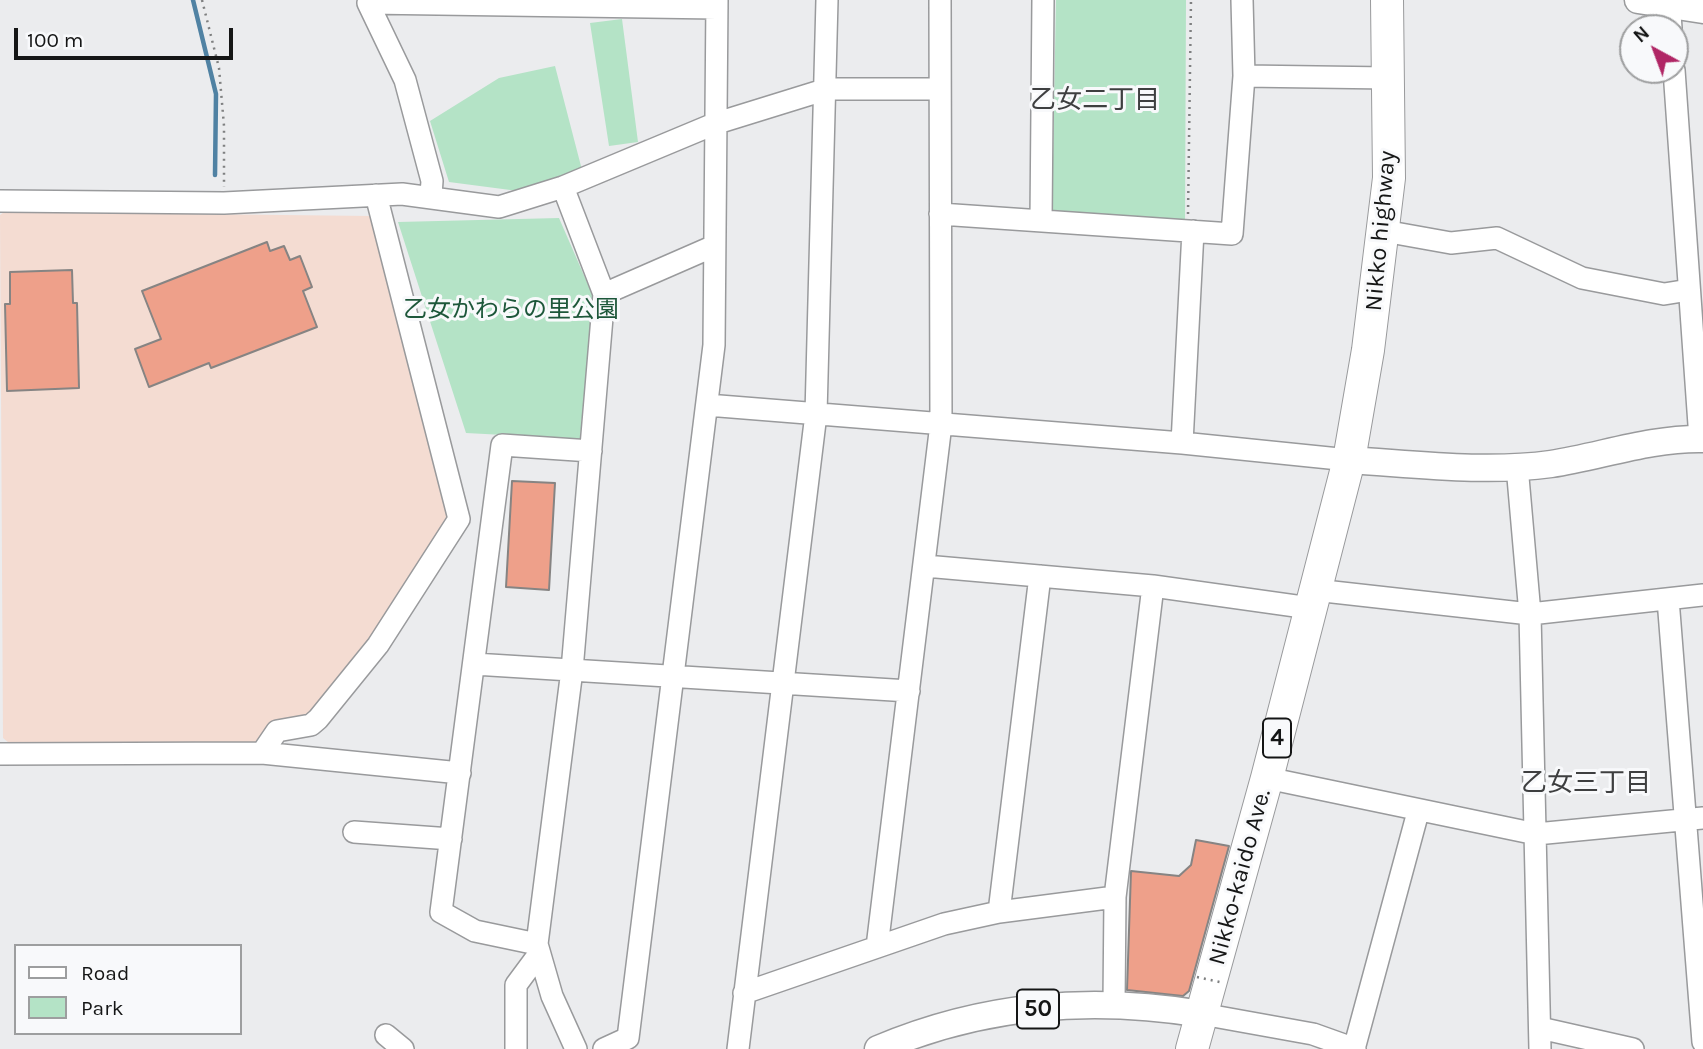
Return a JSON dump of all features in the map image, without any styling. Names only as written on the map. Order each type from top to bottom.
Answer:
[{"type":"highway","name":"Nikko highway","points":[[1349,460],[1368,350],[1389,178],[1387,0]]},
{"type":"highway","name":"Nikko-kaido Ave.","points":[[1192,1049],[1267,778],[1349,460]]},
{"type":"main road","points":[[1638,0],[1669,11],[1703,10]]},
{"type":"main road","points":[[1349,460],[1517,467],[1552,463],[1662,440],[1702,439]]},
{"type":"main road","name":"50","points":[[878,1049],[919,1033],[989,1015],[1085,1003],[1114,1003],[1202,1014]]},
{"type":"street","points":[[738,1049],[816,414],[827,89],[827,0]]},
{"type":"street","points":[[877,947],[941,424],[940,0]]},
{"type":"street","points":[[1041,221],[1043,0]]},
{"type":"street","points":[[940,214],[1232,234],[1244,76],[1242,0]]},
{"type":"street","points":[[430,195],[432,181],[405,80],[368,3],[717,4],[714,345],[628,1038],[604,1049]]},
{"type":"street","points":[[1244,76],[1389,78]]},
{"type":"street","points":[[1675,84],[1702,439]]},
{"type":"street","points":[[0,201],[225,203],[376,195],[430,195],[499,207],[563,187],[715,124],[827,89],[939,89]]},
{"type":"street","points":[[563,187],[604,294],[572,670],[538,949],[552,996],[576,1049]]},
{"type":"street","points":[[262,753],[277,731],[311,725],[318,719],[378,645],[459,519],[376,195]]},
{"type":"street","points":[[1384,230],[1451,243],[1497,238],[1582,278],[1664,294],[1689,290]]},
{"type":"street","points":[[1182,443],[1190,231]]},
{"type":"street","points":[[604,294],[714,246]]},
{"type":"street","points":[[707,405],[1182,443],[1349,460]]},
{"type":"street","points":[[538,949],[475,931],[441,912],[502,445],[591,451]]},
{"type":"street","points":[[1517,467],[1530,614],[1540,1039],[1633,1049]]},
{"type":"street","points":[[925,566],[1312,599],[1530,614],[1703,595]]},
{"type":"street","points":[[999,912],[1040,576]]},
{"type":"street","points":[[1114,1003],[1115,897],[1153,586]]},
{"type":"street","points":[[1668,599],[1693,819],[1703,1042]]},
{"type":"street","points":[[474,664],[782,681],[909,691]]},
{"type":"street","points":[[0,754],[262,753],[460,773]]},
{"type":"street","points":[[1267,778],[1419,812],[1536,834],[1693,819]]},
{"type":"street","points":[[1202,1014],[1313,1034],[1354,1049],[1419,812]]},
{"type":"street","points":[[354,832],[451,839]]},
{"type":"street","points":[[744,993],[944,924],[999,912],[1115,897]]},
{"type":"street","points":[[516,1049],[516,985],[538,949]]},
{"type":"street","points":[[386,1035],[403,1049]]},
{"type":"path","points":[[202,0],[219,68],[224,126],[225,203]]},
{"type":"path","points":[[1190,231],[1191,0]]},
{"type":"path","points":[[1197,977],[1224,983]]},
{"type":"shaded area","points":[[4,212],[374,216],[452,518],[370,641],[310,718],[273,722],[256,743],[14,747],[3,738],[0,215]]},
{"type":"green space","points":[[1056,0],[1186,0],[1185,223],[1052,211]]},
{"type":"green space","points":[[622,19],[638,142],[609,146],[590,23]]},
{"type":"green space","points":[[555,66],[582,170],[518,191],[449,182],[430,121],[499,78]]},
{"type":"green space","name":"乙女かわらの里公園","points":[[559,218],[593,296],[580,439],[466,433],[398,222]]},
{"type":"building","points":[[267,242],[270,251],[284,246],[290,260],[300,256],[312,287],[303,291],[317,327],[211,368],[209,363],[149,387],[135,349],[161,339],[142,291]]},
{"type":"building","points":[[72,270],[73,303],[77,303],[79,388],[7,391],[5,304],[10,304],[10,272]]},
{"type":"building","points":[[512,481],[555,483],[549,590],[506,587]]},
{"type":"building","points":[[1196,840],[1229,846],[1189,991],[1183,996],[1127,990],[1131,871],[1179,876],[1191,865]]},
{"type":"waterway","points":[[193,0],[216,94],[215,175]]},
{"type":"district","name":"乙女二丁目","points":[[1095,101]]},
{"type":"district","name":"乙女三丁目","points":[[1586,784]]}]
